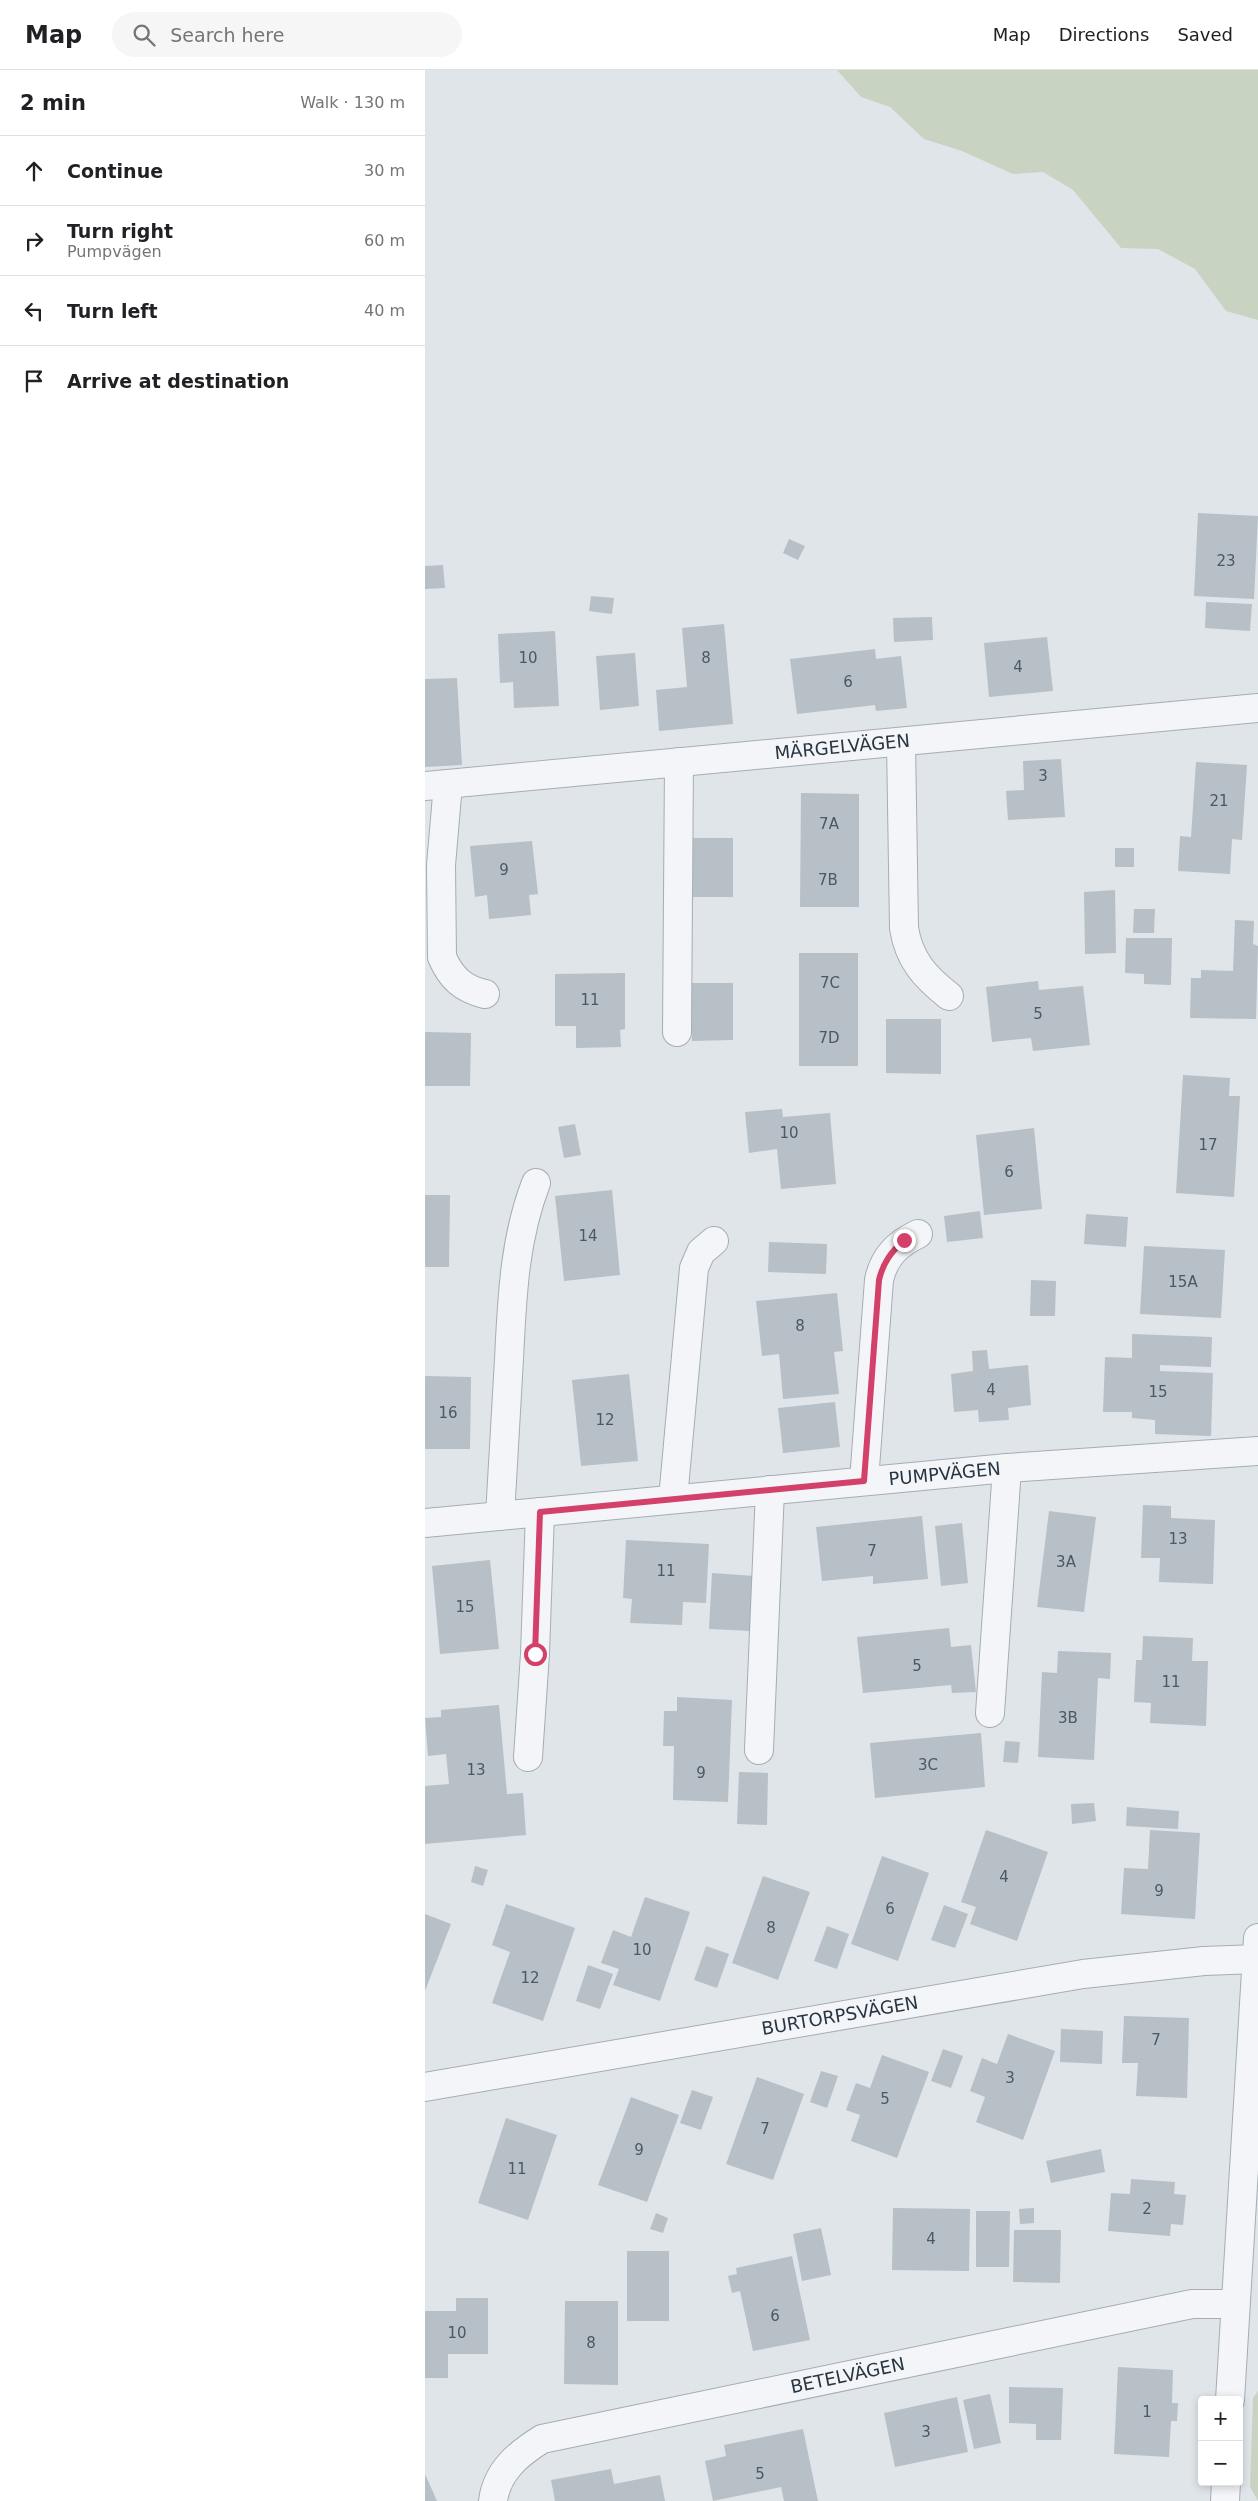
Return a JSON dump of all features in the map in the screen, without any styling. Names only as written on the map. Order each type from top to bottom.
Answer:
[{"type":"street","name":"MÄRGELVÄGEN","points":[[436,785],[1258,708]]},
{"type":"street","points":[[901,742],[904,928],[907,945],[921,972],[949,996]]},
{"type":"street","points":[[677,1032],[679,762]]},
{"type":"street","points":[[436,785],[441,865],[443,957],[448,971],[458,982],[472,991],[485,994]]},
{"type":"street","points":[[500,1516],[513,1286],[521,1231],[535,1183]]},
{"type":"street","points":[[864,1481],[879,1280],[882,1267],[893,1250],[904,1240],[918,1234]]},
{"type":"street","points":[[673,1499],[694,1268],[701,1252],[714,1241]]},
{"type":"street","name":"PUMPVÄGEN","points":[[425,1523],[1007,1468],[1258,1451]]},
{"type":"street","points":[[990,1713],[1007,1468]]},
{"type":"street","points":[[759,1750],[770,1490]]},
{"type":"street","points":[[528,1757],[540,1512]]},
{"type":"street","points":[[1230,2396],[1257,1949]]},
{"type":"street","name":"BURTORPSVÄGEN","points":[[425,2087],[1083,1974],[1204,1961],[1257,1949]]},
{"type":"street","name":"BETELVÄGEN","points":[[493,2501],[502,2474],[518,2454],[542,2440],[1192,2304],[1235,2304]]},
{"type":"street","points":[[1225,2501],[1226,2486]]},
{"type":"green space","points":[[837,70],[1258,70],[1258,320],[1226,311],[1195,269],[1158,249],[1121,248],[1073,190],[1043,172],[1013,174],[962,151],[924,139],[890,107],[861,97]]},
{"type":"green space","points":[[1258,2391],[1258,2501],[1250,2487],[1253,2398]]},
{"type":"building","points":[[1198,513],[1258,516],[1254,599],[1194,596]]},
{"type":"building","points":[[789,539],[805,546],[798,560],[783,553]]},
{"type":"building","points":[[443,565],[445,588],[425,589],[425,566]]},
{"type":"building","points":[[591,596],[614,598],[612,614],[589,611]]},
{"type":"building","points":[[1206,602],[1252,604],[1250,631],[1205,628]]},
{"type":"building","points":[[932,617],[933,640],[894,642],[893,618]]},
{"type":"building","points":[[724,624],[733,724],[659,731],[656,690],[687,687],[682,628]]},
{"type":"building","points":[[555,631],[559,706],[514,708],[513,682],[500,683],[498,634]]},
{"type":"building","points":[[1047,637],[1053,691],[989,697],[984,643]]},
{"type":"building","points":[[875,649],[876,659],[901,656],[907,708],[876,711],[875,705],[797,714],[790,659]]},
{"type":"building","points":[[635,653],[639,706],[600,710],[596,656]]},
{"type":"building","points":[[457,678],[462,765],[425,767],[425,679]]},
{"type":"building","points":[[1061,759],[1065,817],[1008,820],[1006,791],[1024,790],[1023,761]]},
{"type":"building","points":[[1196,762],[1247,765],[1242,840],[1232,839],[1230,874],[1178,871],[1180,836],[1191,837]]},
{"type":"building","points":[[801,793],[859,794],[859,907],[800,907]]},
{"type":"building","points":[[693,838],[733,838],[733,897],[693,897]]},
{"type":"building","points":[[532,841],[538,894],[529,895],[531,915],[489,919],[487,895],[475,897],[470,846]]},
{"type":"building","points":[[1115,848],[1134,848],[1134,867],[1115,867]]},
{"type":"building","points":[[1115,890],[1116,953],[1085,954],[1084,892]]},
{"type":"building","points":[[1134,909],[1155,909],[1154,933],[1133,933]]},
{"type":"building","points":[[1235,920],[1254,921],[1253,944],[1258,946],[1256,1019],[1190,1018],[1191,978],[1201,978],[1201,970],[1233,971]]},
{"type":"building","points":[[1126,938],[1172,938],[1171,985],[1144,984],[1144,974],[1125,973]]},
{"type":"building","points":[[799,953],[858,953],[858,1066],[799,1066]]},
{"type":"building","points":[[625,973],[625,1029],[620,1030],[621,1047],[576,1048],[576,1026],[555,1026],[555,974]]},
{"type":"building","points":[[1038,981],[1039,990],[1083,986],[1090,1045],[1033,1051],[1031,1038],[992,1042],[986,987]]},
{"type":"building","points":[[691,983],[733,983],[733,1040],[692,1041]]},
{"type":"building","points":[[886,1019],[941,1019],[941,1074],[886,1073]]},
{"type":"building","points":[[425,1032],[471,1033],[470,1086],[425,1086]]},
{"type":"building","points":[[1183,1075],[1230,1078],[1229,1096],[1240,1096],[1234,1197],[1176,1193]]},
{"type":"building","points":[[782,1109],[783,1117],[830,1113],[836,1184],[781,1189],[777,1149],[749,1153],[745,1112]]},
{"type":"building","points":[[575,1124],[581,1155],[564,1158],[558,1127]]},
{"type":"building","points":[[1034,1128],[1042,1209],[984,1215],[976,1135]]},
{"type":"building","points":[[612,1190],[620,1275],[564,1281],[555,1196]]},
{"type":"building","points":[[425,1195],[450,1195],[449,1267],[425,1267]]},
{"type":"building","points":[[980,1211],[983,1238],[947,1242],[944,1216]]},
{"type":"building","points":[[1086,1214],[1128,1217],[1126,1247],[1084,1244]]},
{"type":"building","points":[[769,1242],[827,1244],[826,1274],[768,1272]]},
{"type":"building","points":[[1144,1246],[1225,1250],[1221,1318],[1140,1314]]},
{"type":"building","points":[[1031,1280],[1056,1281],[1055,1316],[1030,1316]]},
{"type":"building","points":[[837,1293],[843,1351],[834,1352],[839,1394],[783,1399],[779,1354],[762,1356],[756,1301]]},
{"type":"building","points":[[1132,1334],[1212,1337],[1211,1367],[1160,1365],[1160,1371],[1213,1373],[1211,1436],[1155,1434],[1155,1420],[1132,1418],[1132,1412],[1103,1412],[1105,1357],[1132,1358]]},
{"type":"building","points":[[987,1350],[989,1369],[1028,1365],[1031,1405],[1008,1408],[1009,1420],[979,1422],[978,1410],[954,1412],[951,1374],[973,1371],[972,1351]]},
{"type":"building","points":[[629,1374],[638,1461],[581,1466],[572,1380]]},
{"type":"building","points":[[425,1376],[471,1377],[470,1449],[425,1449]]},
{"type":"building","points":[[835,1402],[840,1447],[783,1453],[778,1408]]},
{"type":"building","points":[[1143,1505],[1171,1506],[1171,1518],[1215,1520],[1213,1584],[1159,1582],[1160,1558],[1141,1558]]},
{"type":"building","points":[[1049,1511],[1096,1517],[1084,1612],[1037,1607]]},
{"type":"building","points":[[922,1516],[928,1579],[873,1584],[873,1576],[822,1581],[816,1527]]},
{"type":"building","points":[[962,1523],[968,1583],[941,1586],[935,1526]]},
{"type":"building","points":[[626,1540],[709,1544],[706,1603],[683,1602],[682,1625],[630,1623],[632,1599],[623,1598]]},
{"type":"building","points":[[490,1560],[499,1649],[440,1654],[432,1566]]},
{"type":"building","points":[[712,1573],[754,1576],[751,1631],[709,1629]]},
{"type":"building","points":[[949,1628],[951,1647],[971,1645],[976,1692],[952,1693],[951,1685],[863,1693],[857,1637]]},
{"type":"building","points":[[1143,1636],[1193,1638],[1192,1661],[1208,1661],[1206,1726],[1150,1723],[1151,1703],[1134,1702],[1136,1660],[1142,1660]]},
{"type":"building","points":[[1058,1651],[1111,1653],[1110,1679],[1098,1678],[1094,1760],[1038,1757],[1042,1672],[1057,1673]]},
{"type":"building","points":[[677,1697],[732,1700],[728,1802],[673,1800],[674,1746],[663,1746],[664,1711],[677,1711]]},
{"type":"building","points":[[499,1705],[507,1794],[523,1793],[526,1835],[425,1844],[425,1786],[449,1784],[446,1754],[428,1756],[425,1718],[441,1717],[441,1710]]},
{"type":"building","points":[[981,1733],[985,1787],[875,1798],[870,1743]]},
{"type":"building","points":[[1005,1741],[1020,1742],[1018,1763],[1003,1762]]},
{"type":"building","points":[[739,1772],[768,1773],[767,1825],[737,1824]]},
{"type":"building","points":[[1094,1803],[1096,1821],[1072,1824],[1071,1804]]},
{"type":"building","points":[[1127,1807],[1179,1811],[1178,1829],[1126,1826]]},
{"type":"building","points":[[986,1830],[1048,1852],[1017,1941],[970,1924],[976,1907],[961,1902]]},
{"type":"building","points":[[1150,1830],[1200,1833],[1195,1919],[1121,1914],[1124,1868],[1148,1869]]},
{"type":"building","points":[[882,1856],[929,1873],[898,1961],[851,1944]]},
{"type":"building","points":[[475,1866],[488,1870],[483,1886],[471,1882]]},
{"type":"building","points":[[763,1876],[810,1892],[778,1980],[732,1963]]},
{"type":"building","points":[[645,1897],[690,1912],[660,2001],[613,1985],[619,1969],[601,1963],[613,1930],[631,1937]]},
{"type":"building","points":[[506,1904],[575,1928],[543,2021],[492,2003],[510,1952],[492,1945]]},
{"type":"building","points":[[944,1905],[968,1914],[955,1948],[931,1940]]},
{"type":"building","points":[[425,1914],[451,1924],[425,1991]]},
{"type":"building","points":[[827,1926],[849,1934],[837,1969],[814,1961]]},
{"type":"building","points":[[706,1946],[729,1954],[717,1988],[694,1980]]},
{"type":"building","points":[[588,1965],[613,1974],[600,2009],[576,2001]]},
{"type":"building","points":[[1124,2016],[1189,2018],[1187,2098],[1136,2096],[1138,2063],[1122,2063]]},
{"type":"building","points":[[1061,2029],[1103,2031],[1102,2064],[1060,2062]]},
{"type":"building","points":[[1008,2034],[1055,2051],[1023,2140],[976,2122],[985,2097],[970,2091],[982,2058],[997,2064]]},
{"type":"building","points":[[943,2049],[963,2056],[951,2088],[931,2081]]},
{"type":"building","points":[[882,2055],[929,2072],[897,2158],[851,2141],[860,2115],[846,2110],[856,2083],[870,2088]]},
{"type":"building","points":[[821,2071],[838,2076],[827,2108],[810,2102]]},
{"type":"building","points":[[757,2077],[804,2094],[773,2180],[726,2164]]},
{"type":"building","points":[[692,2090],[713,2097],[701,2130],[680,2123]]},
{"type":"building","points":[[631,2097],[679,2115],[647,2202],[598,2185]]},
{"type":"building","points":[[506,2118],[557,2135],[528,2220],[478,2203]]},
{"type":"building","points":[[1101,2149],[1105,2172],[1051,2183],[1046,2161]]},
{"type":"building","points":[[1131,2179],[1175,2182],[1174,2194],[1186,2195],[1183,2225],[1171,2224],[1170,2236],[1108,2231],[1111,2193],[1130,2194]]},
{"type":"building","points":[[893,2208],[970,2209],[969,2271],[892,2270]]},
{"type":"building","points":[[1034,2208],[1034,2223],[1020,2224],[1019,2209]]},
{"type":"building","points":[[976,2211],[1010,2211],[1009,2267],[976,2267]]},
{"type":"building","points":[[656,2213],[668,2218],[663,2233],[650,2229]]},
{"type":"building","points":[[821,2228],[831,2275],[802,2281],[793,2234]]},
{"type":"building","points":[[1014,2230],[1061,2230],[1060,2283],[1013,2282]]},
{"type":"building","points":[[627,2251],[669,2251],[669,2321],[627,2321]]},
{"type":"building","points":[[792,2256],[810,2340],[753,2351],[740,2291],[732,2293],[728,2276],[737,2274],[736,2268]]},
{"type":"building","points":[[456,2298],[488,2298],[488,2354],[448,2354],[448,2378],[425,2378],[425,2311],[456,2311]]},
{"type":"building","points":[[565,2301],[618,2301],[618,2385],[564,2384]]},
{"type":"building","points":[[1118,2367],[1173,2370],[1172,2403],[1178,2403],[1177,2421],[1171,2421],[1169,2457],[1114,2454]]},
{"type":"building","points":[[1009,2387],[1063,2388],[1061,2440],[1036,2440],[1036,2424],[1009,2423]]},
{"type":"building","points":[[990,2394],[1001,2443],[974,2449],[963,2400]]},
{"type":"building","points":[[957,2397],[968,2452],[895,2467],[884,2413]]},
{"type":"building","points":[[803,2429],[818,2501],[784,2501],[781,2487],[713,2501],[705,2461],[726,2456],[724,2445]]},
{"type":"building","points":[[611,2469],[614,2484],[660,2475],[665,2501],[555,2501],[551,2480]]},
{"type":"building","points":[[425,2474],[437,2501],[425,2501]]},
{"type":"route","points":[[535,1654],[540,1512],[864,1481],[879,1280],[882,1267],[893,1250],[904,1240]]}]
